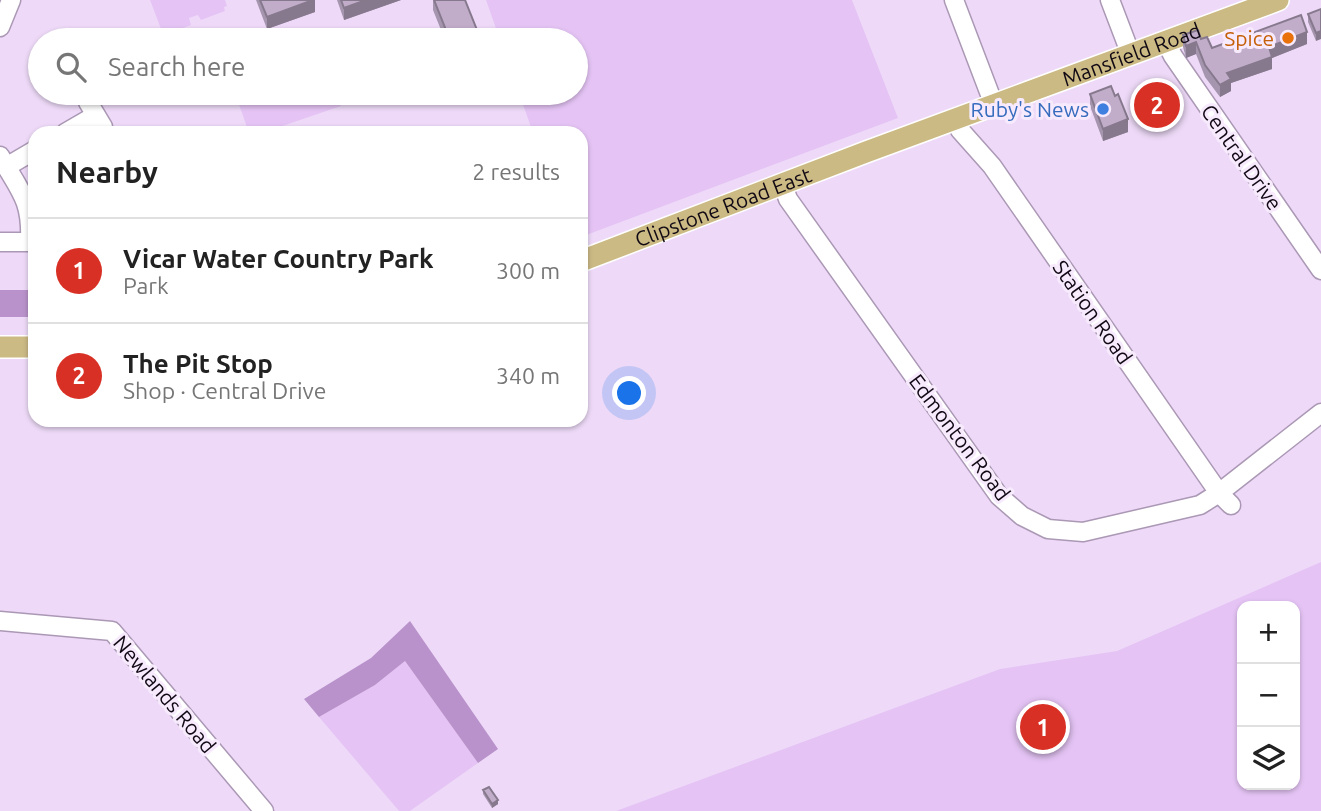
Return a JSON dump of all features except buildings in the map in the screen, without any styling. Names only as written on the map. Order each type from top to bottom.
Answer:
[{"type":"main road","name":"Mansfield Road","points":[[866,152],[1278,0]]},
{"type":"main road","name":"Clipstone Road East","points":[[588,258],[866,152]]},
{"type":"main road","points":[[0,348],[28,347]]},
{"type":"street","points":[[0,27],[11,0]]},
{"type":"street","points":[[954,0],[994,105]]},
{"type":"street","points":[[1110,0],[1131,55]]},
{"type":"street","name":"Central Drive","points":[[1166,42],[1173,56],[1315,249],[1321,270]]},
{"type":"street","points":[[77,126],[96,115]]},
{"type":"street","name":"Station Road","points":[[955,119],[960,131],[992,166],[1225,499]]},
{"type":"street","points":[[28,153],[3,162],[28,205]]},
{"type":"street","name":"Edmonton Road","points":[[783,185],[788,199],[999,496],[1022,516],[1048,529],[1083,532],[1225,499]]},
{"type":"street","points":[[0,242],[28,242]]},
{"type":"street","points":[[1225,499],[1321,413]]},
{"type":"street","name":"Newlands Road","points":[[0,621],[112,631],[264,811]]},
{"type":"shaded area","points":[[150,0],[225,0],[225,11],[201,20],[198,15],[189,18],[191,25],[183,28],[161,28]]},
{"type":"shaded area","points":[[486,0],[852,0],[898,118],[588,234],[588,126],[531,126],[523,105],[588,105],[588,28],[496,28]]},
{"type":"shaded area","points":[[239,105],[341,106],[282,126],[247,126]]},
{"type":"shaded area","points":[[0,290],[28,290],[28,317],[0,317]]},
{"type":"shaded area","points":[[1321,562],[1321,811],[616,811],[1000,669],[1117,651]]},
{"type":"shaded area","points":[[410,621],[498,749],[478,763],[405,661],[375,685],[319,717],[304,699],[371,658]]},
{"type":"shaded area","points":[[405,661],[478,763],[410,811],[399,811],[319,717],[375,685]]},
{"type":"place","name":"Spice","points":[[1288,38]]},
{"type":"place","name":"The Pit Stop","points":[[1157,105]]},
{"type":"place","name":"Ruby's News","points":[[1103,109]]},
{"type":"place","name":"Vicar Water Country Park","points":[[1043,727]]}]
